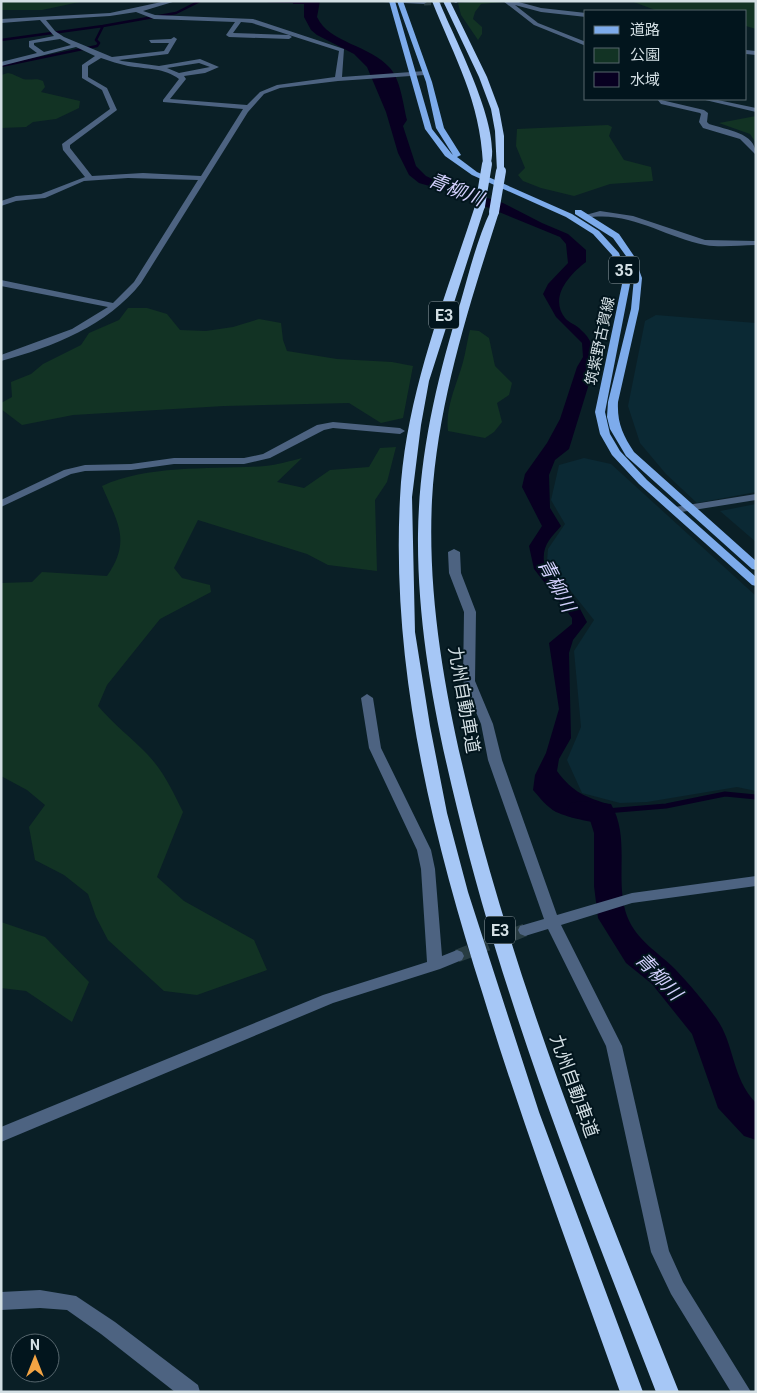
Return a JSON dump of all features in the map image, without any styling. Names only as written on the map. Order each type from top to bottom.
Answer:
[{"type":"highway","name":"E3","points":[[435,1],[475,88],[485,124],[487,164],[480,206],[423,382],[415,425],[406,496],[408,632],[422,726],[439,813],[459,892],[529,1112],[632,1392]]},
{"type":"highway","name":"九州自動車道","points":[[446,1],[480,69],[495,110],[500,132],[501,171],[494,212],[457,326],[434,426],[426,502],[426,556],[431,633],[446,725],[488,893],[536,1040],[568,1130],[668,1392]]},
{"type":"main road","name":"筑紫野古賀線","points":[[396,2],[425,73],[440,128],[457,154],[495,178],[538,194],[586,216],[616,236],[630,256],[638,278],[635,309],[613,402],[612,417],[615,429],[630,454],[756,567]]},
{"type":"main road","name":"筑紫野古賀線","points":[[396,2],[429,129],[434,139],[452,160],[492,184],[542,203],[577,220],[608,245],[619,259],[624,271],[626,284],[603,389],[600,412],[601,426],[616,453],[643,482],[756,583]]},
{"type":"street","points":[[1,21],[138,11],[173,1]]},
{"type":"street","points":[[365,1],[424,2]]},
{"type":"street","points":[[506,1],[541,10],[584,15]]},
{"type":"street","points":[[506,1],[536,24],[584,43]]},
{"type":"street","points":[[138,11],[154,17],[253,21],[342,50],[338,79]]},
{"type":"street","points":[[42,19],[53,33],[124,63],[179,75],[203,72],[216,67],[200,61],[149,68]]},
{"type":"street","points":[[240,20],[229,35],[305,38]]},
{"type":"street","points":[[43,54],[31,46],[30,42],[62,37]]},
{"type":"street","points":[[113,58],[166,53],[172,42],[151,44]]},
{"type":"street","points":[[1,64],[78,45]]},
{"type":"street","points":[[91,179],[66,148],[66,144],[114,110],[105,89],[85,78],[86,65],[102,54]]},
{"type":"street","points":[[1,358],[48,343],[91,324],[116,306],[137,283],[247,107],[262,93],[280,86],[338,79],[425,73]]},
{"type":"street","points":[[179,75],[183,79],[165,101],[247,107]]},
{"type":"street","points":[[661,100],[663,103],[702,111],[705,113],[704,122],[706,126],[743,137],[756,153]]},
{"type":"street","points":[[709,100],[756,110]]},
{"type":"street","points":[[1,204],[22,197],[42,196],[58,190],[67,183],[91,179],[131,174],[202,178]]},
{"type":"street","points":[[586,216],[593,214],[612,215],[674,231],[706,242],[756,243]]},
{"type":"street","points":[[1,283],[116,306]]},
{"type":"street","points":[[1,504],[68,472],[85,468],[131,467],[174,461],[244,461],[266,456],[321,427],[333,426],[400,431]]},
{"type":"street","points":[[675,510],[690,509],[756,496]]},
{"type":"street","points":[[454,552],[455,573],[470,612],[470,686],[487,724],[495,760],[552,921],[614,1046],[660,1252],[677,1288],[742,1392]]},
{"type":"street","points":[[367,698],[375,748],[424,850],[428,869],[435,965]]},
{"type":"street","points":[[526,930],[598,906],[632,898],[756,881]]},
{"type":"street","points":[[1,1135],[328,999],[435,965],[457,956]]},
{"type":"street","points":[[1,1302],[40,1299],[70,1302],[108,1328],[191,1392]]},
{"type":"shaded area","points":[[656,315],[756,323],[756,492],[697,503],[666,474],[640,443],[628,406],[645,321]]},
{"type":"shaded area","points":[[584,458],[611,464],[756,596],[756,791],[737,787],[647,802],[620,803],[582,793],[567,760],[581,727],[574,651],[594,620],[547,561],[548,549],[565,524],[551,500],[559,465]]},
{"type":"shaded area","points":[[756,504],[756,542],[720,511]]},
{"type":"green space","points":[[1,1],[84,1],[42,10],[1,10]]},
{"type":"green space","points":[[631,1],[756,1],[756,29],[747,26],[747,10],[655,10]]},
{"type":"green space","points":[[502,2],[481,4],[475,12],[473,19],[482,27],[482,34],[478,40],[461,15],[458,3]]},
{"type":"green space","points":[[8,73],[23,79],[43,81],[45,87],[41,92],[80,101],[79,108],[56,119],[33,122],[26,127],[1,128],[1,75]]},
{"type":"green space","points":[[756,116],[756,143],[750,134],[719,123]]},
{"type":"green space","points":[[608,125],[612,127],[609,136],[624,160],[651,167],[653,181],[610,184],[574,196],[541,188],[523,181],[518,175],[525,168],[516,146],[517,129]]},
{"type":"green space","points":[[128,308],[147,308],[167,314],[180,330],[206,331],[233,327],[259,319],[281,323],[283,340],[287,351],[337,359],[392,362],[413,366],[403,418],[381,423],[349,403],[224,406],[73,415],[22,425],[1,409],[1,403],[12,397],[11,382],[31,374],[43,364],[81,345],[89,333],[119,320]]},
{"type":"green space","points":[[470,330],[479,331],[489,338],[495,366],[512,383],[509,395],[497,403],[502,422],[494,432],[485,438],[448,431],[448,413]]},
{"type":"green space","points":[[396,447],[387,482],[375,500],[377,571],[328,565],[307,554],[198,520],[174,568],[182,578],[210,585],[211,592],[160,619],[107,685],[98,706],[159,768],[183,812],[157,877],[184,901],[254,940],[267,970],[197,995],[164,991],[108,940],[96,917],[88,894],[64,875],[35,860],[29,827],[45,805],[27,790],[1,776],[1,583],[32,582],[42,572],[107,576],[119,552],[120,531],[102,486],[121,479],[161,471],[270,465],[302,458],[277,482],[304,488],[330,470],[369,467],[380,448]]},
{"type":"green space","points":[[1,922],[45,937],[89,982],[72,1022],[26,991],[1,988]]},
{"type":"water","points":[[294,1],[320,1],[317,17],[323,26],[331,33],[382,60],[394,73],[407,120],[403,126],[416,166],[426,176],[443,184],[503,203],[568,234],[586,250],[586,262],[573,273],[563,287],[559,302],[565,318],[579,328],[589,340],[596,361],[569,449],[555,460],[549,475],[550,508],[561,526],[546,546],[544,562],[579,607],[587,622],[573,640],[569,653],[571,738],[559,759],[557,771],[581,793],[611,805],[611,824],[583,820],[556,812],[533,790],[535,775],[546,753],[559,709],[549,643],[572,624],[572,618],[534,569],[529,546],[542,526],[522,487],[525,474],[547,443],[560,419],[577,367],[583,357],[582,343],[556,317],[543,294],[548,284],[568,263],[566,244],[560,237],[450,192],[419,183],[409,175],[398,153],[386,112],[367,67],[354,54],[311,30],[304,17],[304,4],[293,4]]},
{"type":"waterway","points":[[103,26],[176,13],[200,1]]},
{"type":"waterway","points":[[268,1],[299,2]]},
{"type":"waterway","points":[[1,40],[103,26]]},
{"type":"waterway","points":[[1,66],[97,46],[99,43],[96,40],[103,26]]},
{"type":"waterway","points":[[606,811],[666,806],[725,794],[756,797]]},
{"type":"waterway","name":"青柳川","points":[[581,810],[601,811],[608,833],[608,886],[613,918],[637,955],[663,976],[706,1028],[730,1098],[756,1126]]},
{"type":"tunnel","points":[[424,2],[454,1]]},
{"type":"tunnel","points":[[457,956],[525,930]]}]
